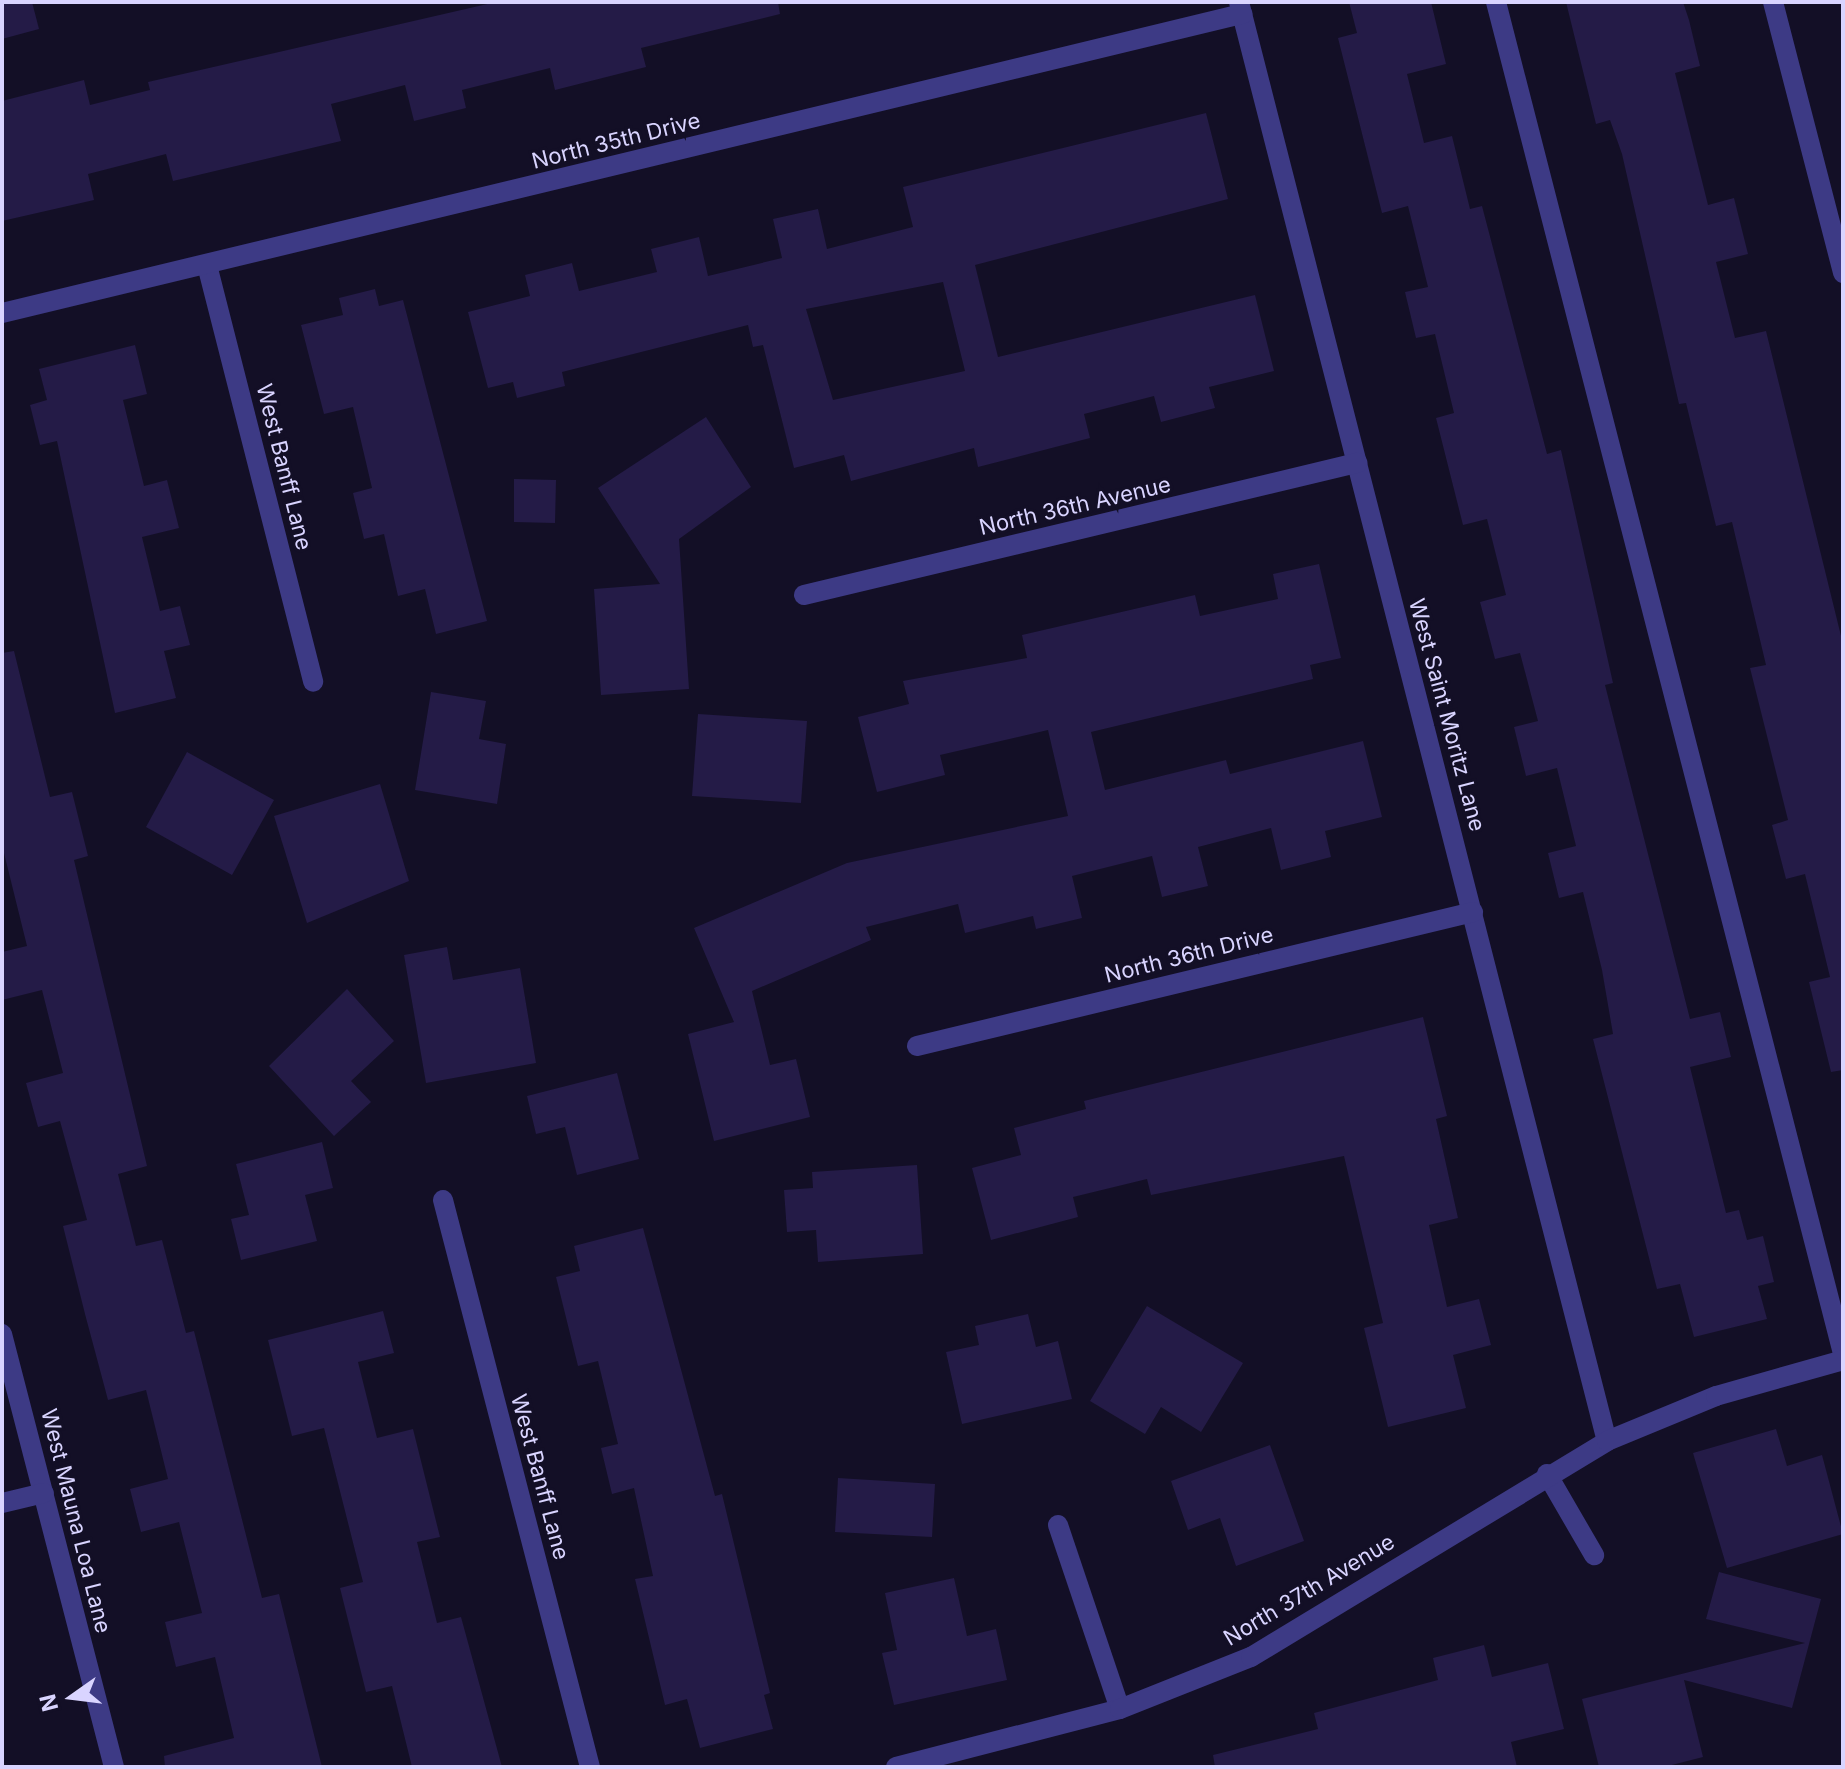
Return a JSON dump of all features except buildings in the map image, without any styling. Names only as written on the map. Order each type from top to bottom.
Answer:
[{"type":"street","points":[[1496,2],[1843,1353]]},
{"type":"street","points":[[1773,2],[1843,273]]},
{"type":"street","name":"North 35th Drive","points":[[2,313],[207,265],[1240,8]]},
{"type":"street","name":"West Saint Moritz Lane","points":[[1240,8],[1607,1441]]},
{"type":"street","name":"West Banff Lane","points":[[207,265],[313,682]]},
{"type":"street","name":"North 36th Avenue","points":[[804,595],[1357,463]]},
{"type":"street","name":"North 36th Drive","points":[[917,1046],[1473,912]]},
{"type":"street","name":"West Banff Lane","points":[[443,1200],[590,1767]]},
{"type":"street","name":"West Mauna Loa Lane","points":[[2,1334],[114,1767]]},
{"type":"street","name":"North 37th Avenue","points":[[896,1767],[1120,1709],[1251,1657],[1547,1474],[1607,1441],[1716,1396],[1843,1360]]},
{"type":"street","points":[[1547,1474],[1594,1555]]},
{"type":"street","points":[[2,1503],[44,1493]]},
{"type":"street","points":[[1058,1525],[1120,1709]]}]
